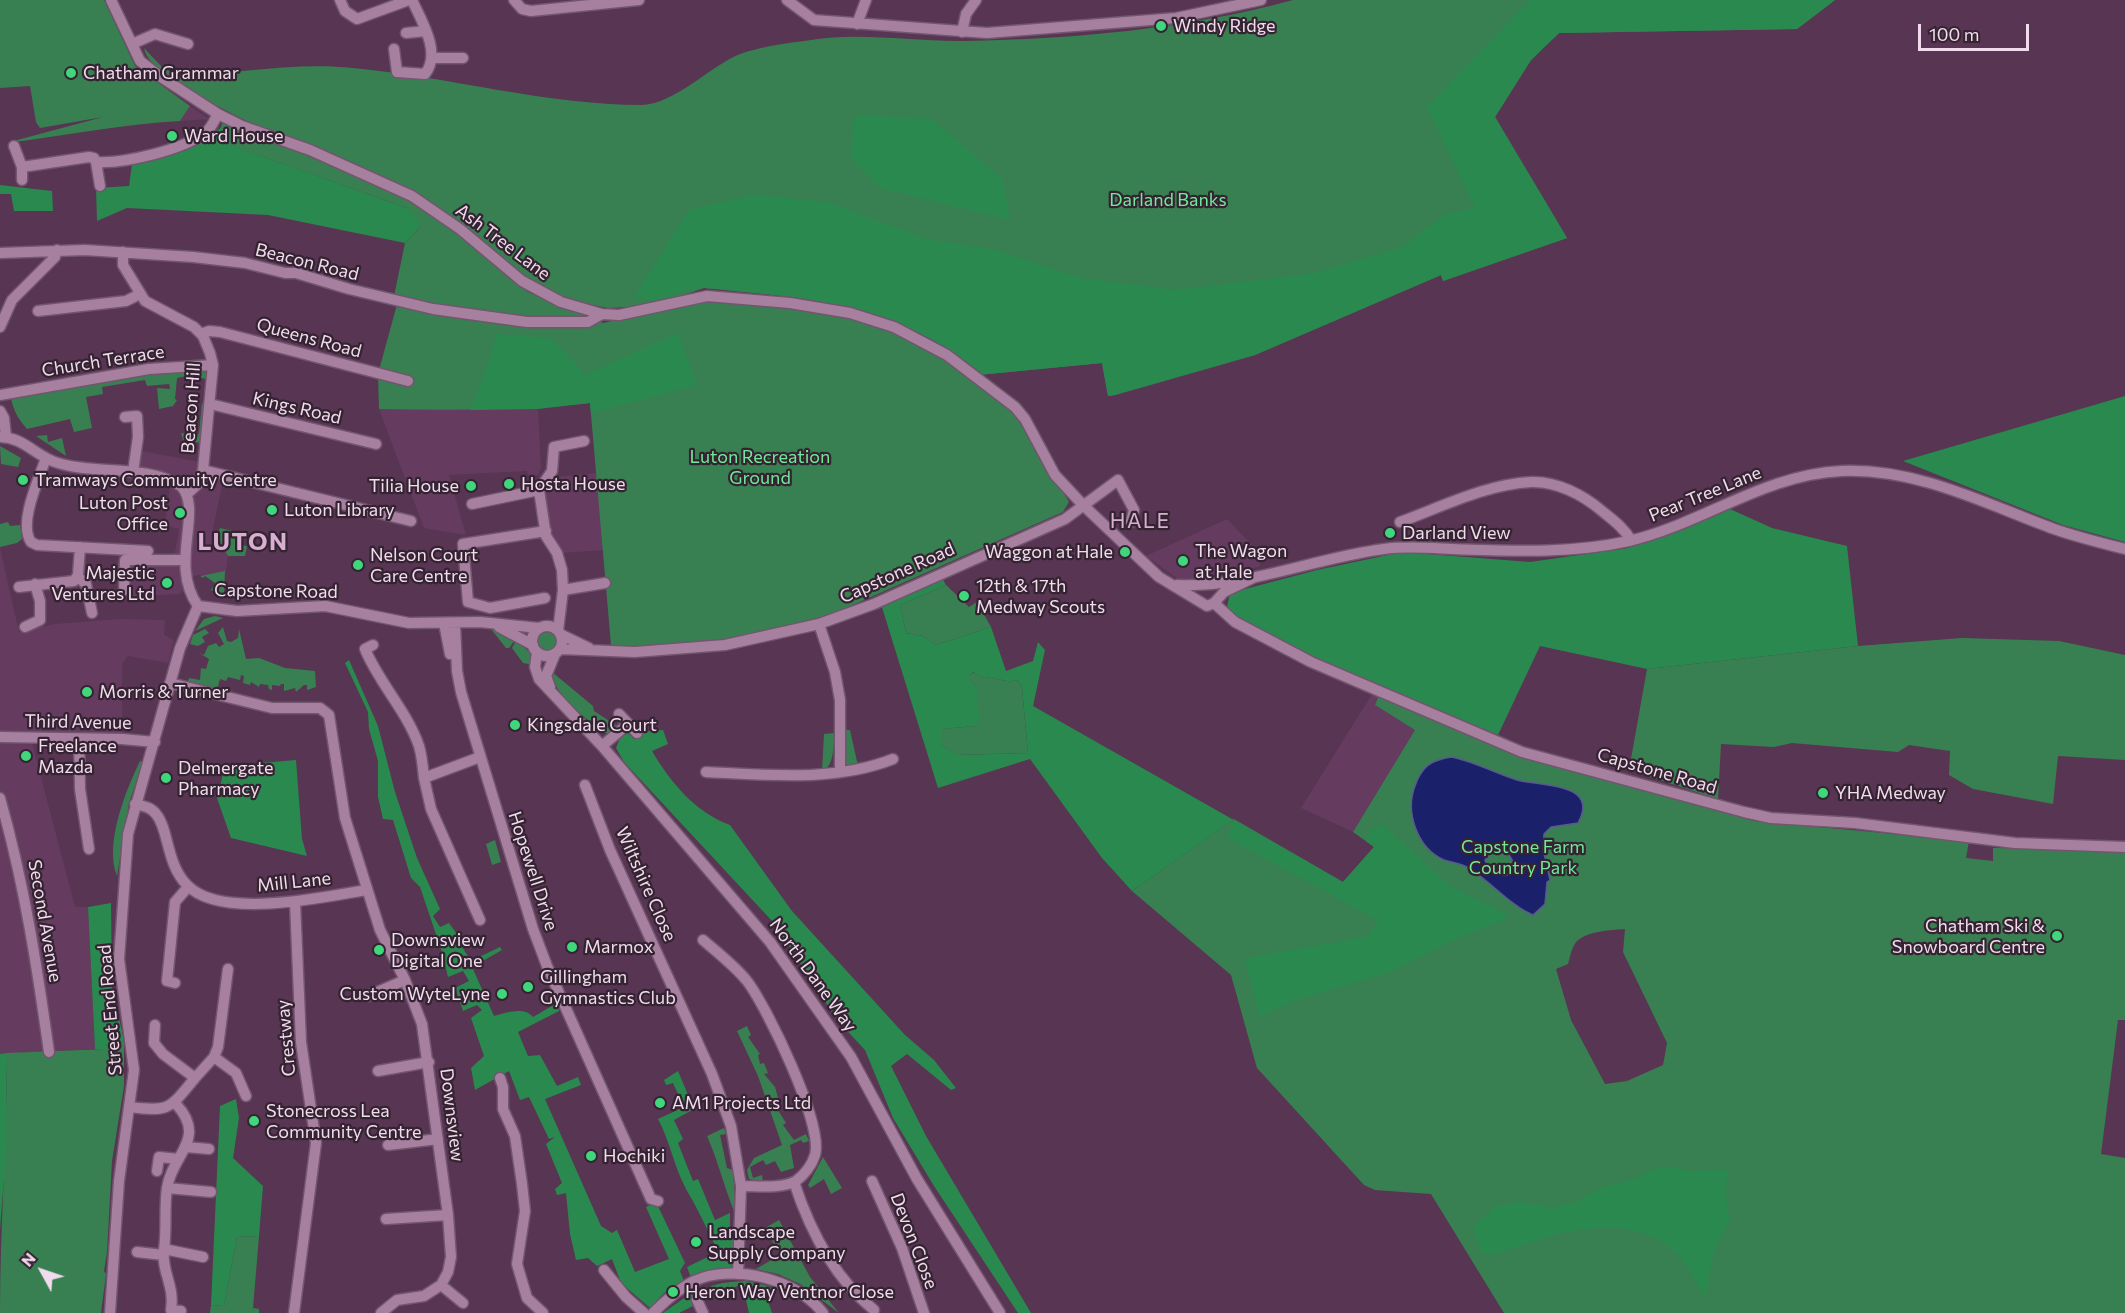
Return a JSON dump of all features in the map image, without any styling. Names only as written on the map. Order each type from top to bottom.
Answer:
[{"type":"street","name":"Ash Tree Lane","points":[[111,0],[141,61],[218,114],[242,126],[310,150],[412,196],[460,229],[526,284],[561,302],[602,314],[640,312],[692,297],[716,296],[790,303],[850,313],[894,327],[947,355],[1015,407],[1025,418],[1055,475],[1083,505]]},
{"type":"street","points":[[340,0],[345,11],[357,19],[411,0],[426,31],[432,58],[425,74],[397,72],[394,49]]},
{"type":"street","points":[[514,0],[524,10],[639,0]]},
{"type":"street","points":[[787,0],[814,20],[962,32],[1052,30],[1176,18],[1239,2],[1261,0]]},
{"type":"street","points":[[857,24],[866,0]]},
{"type":"street","points":[[962,32],[966,14],[976,0]]},
{"type":"street","points":[[406,33],[426,31]]},
{"type":"street","points":[[132,44],[155,34],[188,44]]},
{"type":"street","points":[[432,58],[463,58]]},
{"type":"street","points":[[96,162],[108,163],[145,157],[187,142],[206,133],[218,114]]},
{"type":"street","points":[[14,146],[22,167],[22,180]]},
{"type":"street","points":[[22,167],[94,158],[100,186]]},
{"type":"street","points":[[0,327],[12,300],[55,257],[57,250]]},
{"type":"street","name":"Beacon Road","points":[[0,254],[57,250],[123,252],[239,262],[285,273],[296,273],[349,289],[433,309],[527,322],[588,322],[596,320],[602,314]]},
{"type":"street","points":[[123,252],[123,265],[140,294],[151,307],[182,319],[201,334]]},
{"type":"street","points":[[38,311],[64,302],[126,301],[140,294]]},
{"type":"street","name":"Queens Road","points":[[201,334],[208,331],[220,332],[408,381]]},
{"type":"street","name":"Beacon Hill","points":[[187,494],[198,484],[203,470],[210,404],[213,365],[201,334]]},
{"type":"street","name":"Church Terrace","points":[[0,395],[149,369],[213,365]]},
{"type":"street","name":"Kings Road","points":[[210,404],[376,444]]},
{"type":"street","points":[[0,411],[4,418],[3,437],[15,438],[46,458],[64,465],[133,472],[173,482],[187,494],[190,505],[184,560],[186,584],[198,606]]},
{"type":"street","points":[[124,417],[137,416],[138,437],[133,472]]},
{"type":"street","points":[[472,504],[539,490],[552,471],[554,447],[584,441]]},
{"type":"street","points":[[46,458],[27,518],[27,545],[148,551]]},
{"type":"street","points":[[203,470],[411,521]]},
{"type":"street","name":"Pear Tree Lane","points":[[1203,585],[1253,578],[1384,549],[1551,552],[1631,540],[1677,527],[1783,481],[1814,474],[1852,471],[1913,478],[2057,530],[2125,549]]},
{"type":"street","name":"Capstone Road","points":[[557,651],[673,650],[725,645],[819,624],[874,604],[1065,519],[1118,480],[1134,510],[1131,522]]},
{"type":"street","points":[[1400,522],[1485,492],[1533,482],[1548,484],[1584,496],[1626,531],[1631,540]]},
{"type":"street","points":[[539,490],[546,531],[559,560],[563,590],[557,651],[546,676],[551,690]]},
{"type":"street","points":[[1083,505],[1170,585],[1204,606],[1216,600],[1216,590],[1203,585],[1170,585]]},
{"type":"street","points":[[545,598],[490,608],[468,602],[463,544],[546,531]]},
{"type":"street","points":[[78,577],[80,547]]},
{"type":"street","points":[[124,590],[125,560],[184,560]]},
{"type":"street","points":[[19,587],[71,582],[78,577]]},
{"type":"street","points":[[78,577],[87,585],[92,613]]},
{"type":"street","name":"Pear Tree Lane","points":[[1216,600],[1253,578]]},
{"type":"street","points":[[563,590],[605,583]]},
{"type":"street","points":[[25,627],[40,620],[40,601],[35,584]]},
{"type":"street","points":[[1196,599],[1196,592],[1203,585]]},
{"type":"street","name":"Capstone Road","points":[[1216,600],[1235,622],[1311,662],[1522,752],[1744,813],[1771,818],[1855,823],[2015,843],[2125,847]]},
{"type":"street","points":[[557,651],[549,656],[535,649],[533,636],[560,605]]},
{"type":"street","name":"Capstone Road","points":[[198,606],[237,611],[325,606],[410,623],[542,627]]},
{"type":"street","name":"Street End Road","points":[[110,1313],[119,1181],[134,1070],[133,1052],[120,984],[119,958],[128,834],[180,648],[198,606]]},
{"type":"street","name":"Hopewell Drive","points":[[444,623],[452,662],[457,671]]},
{"type":"street","name":"Hopewell Drive","points":[[455,623],[457,671],[480,758],[547,966],[651,1199],[658,1201]]},
{"type":"street","points":[[819,624],[835,672],[840,700],[840,772]]},
{"type":"street","name":"Capstone Road","points":[[497,625],[535,649]]},
{"type":"street","points":[[542,627],[559,632]]},
{"type":"street","name":"Capstone Road","points":[[559,632],[597,651]]},
{"type":"street","points":[[374,645],[365,649],[372,666],[409,724],[419,747],[431,809],[480,913]]},
{"type":"street","name":"North Dane Way","points":[[535,649],[535,667],[539,679],[602,746],[770,942],[819,1009],[851,1057],[917,1179],[1000,1313]]},
{"type":"street","name":"Downsview","points":[[170,683],[272,708],[318,708],[327,712],[334,742],[345,818],[366,890],[380,930],[405,980],[422,1024],[429,1062],[448,1215],[451,1257],[448,1272],[441,1285]]},
{"type":"street","points":[[619,714],[636,733]]},
{"type":"street","points":[[602,746],[628,724]]},
{"type":"street","name":"Third Avenue","points":[[0,737],[155,742]]},
{"type":"street","points":[[79,739],[80,789],[89,849]]},
{"type":"street","points":[[424,778],[480,758]]},
{"type":"street","points":[[706,772],[800,776],[876,766],[893,759]]},
{"type":"street","name":"Wiltshire Close","points":[[585,784],[610,850],[712,1074],[731,1126],[741,1186],[738,1274]]},
{"type":"street","name":"Second Avenue","points":[[0,798],[17,858],[37,957],[49,1052]]},
{"type":"street","points":[[135,804],[149,808],[157,815],[171,858],[188,887],[175,902],[166,981],[175,983]]},
{"type":"street","name":"Mill Lane","points":[[188,887],[208,896],[228,901],[295,902],[366,890]]},
{"type":"street","name":"Crestway","points":[[294,1313],[316,1143],[301,1042],[295,902]]},
{"type":"street","points":[[703,940],[747,981],[775,1030],[812,1124],[815,1155],[806,1173],[794,1182],[741,1186]]},
{"type":"street","points":[[129,1107],[158,1110],[176,1104],[214,1057],[221,1028],[228,969]]},
{"type":"street","points":[[368,996],[405,980]]},
{"type":"street","points":[[155,1025],[154,1043],[163,1054],[195,1078]]},
{"type":"street","points":[[214,1057],[236,1073],[246,1096]]},
{"type":"street","points":[[378,1071],[429,1062]]},
{"type":"street","points":[[500,1078],[503,1087],[503,1109],[515,1136],[525,1211],[517,1264],[527,1298],[543,1313]]},
{"type":"street","points":[[176,1104],[188,1120],[190,1133],[167,1188],[164,1252],[165,1267],[174,1293],[171,1310],[181,1311]]},
{"type":"street","points":[[388,1145],[438,1138]]},
{"type":"street","points":[[186,1147],[209,1149]]},
{"type":"street","points":[[157,1171],[159,1156],[179,1159]]},
{"type":"street","name":"Devon Close","points":[[872,1181],[902,1248],[924,1313]]},
{"type":"street","points":[[794,1182],[802,1207],[832,1264],[851,1291],[874,1310]]},
{"type":"street","points":[[167,1188],[211,1192]]},
{"type":"street","points":[[386,1219],[448,1215]]},
{"type":"street","points":[[137,1252],[164,1252],[203,1257]]},
{"type":"street","points":[[604,1270],[626,1297],[644,1313]]},
{"type":"street","points":[[653,1313],[681,1289],[703,1279],[738,1274],[765,1277],[796,1290],[823,1313]]},
{"type":"street","points":[[381,1313],[397,1300],[424,1296],[441,1285],[463,1303]]},
{"type":"street","points":[[697,1300],[703,1313]]},
{"type":"shaded area","points":[[190,106],[209,119],[180,121]]},
{"type":"shaded area","points":[[379,409],[538,409],[541,468],[538,475],[530,476],[526,471],[449,475],[466,535],[424,528]]},
{"type":"shaded area","points":[[137,450],[200,462],[223,481],[212,533],[228,556],[226,572],[191,576],[180,594],[119,597],[118,558],[174,558],[179,529],[165,525],[171,476],[135,468]]},
{"type":"shaded area","points":[[597,473],[604,550],[562,553],[552,535],[543,488],[556,486],[557,477]]},
{"type":"shaded area","points":[[1227,519],[1263,557],[1259,567],[1181,581],[1146,556]]},
{"type":"shaded area","points":[[0,548],[19,632],[55,624],[119,619],[165,620],[164,635],[174,640],[168,663],[128,656],[122,664],[122,733],[30,735],[75,907],[88,907],[95,1049],[0,1054]]},
{"type":"shaded area","points":[[1374,691],[1380,693],[1375,705],[1415,730],[1353,832],[1301,808]]},
{"type":"shaded area","points":[[1445,758],[1460,759],[1517,780],[1564,788],[1581,800],[1583,810],[1578,823],[1551,827],[1544,834],[1543,849],[1550,880],[1547,882],[1545,904],[1533,915],[1517,906],[1467,867],[1444,860],[1435,854],[1420,838],[1413,818],[1412,796],[1415,786],[1428,765]],"holes":[[[1491,852],[1508,853],[1515,865],[1510,875],[1497,874],[1488,868],[1485,860]]]},
{"type":"green space","name":"Chatham Grammar","points":[[0,0],[104,0],[135,66],[190,106],[180,121],[115,127],[6,143],[103,117],[40,128],[36,122],[30,86],[0,88]]},
{"type":"green space","name":"Darland Banks","points":[[1293,0],[1835,0],[1797,29],[1559,33],[1531,60],[1495,117],[1567,238],[1443,281],[1441,275],[1255,355],[1108,396],[1102,363],[978,375],[951,350],[920,333],[811,299],[704,288],[653,306],[608,308],[567,300],[527,279],[458,221],[428,200],[380,180],[412,196],[528,292],[603,323],[695,302],[736,301],[839,315],[899,333],[942,355],[1017,414],[1069,502],[1063,512],[837,612],[778,631],[750,637],[652,649],[611,645],[590,403],[511,409],[379,409],[378,374],[399,297],[394,296],[405,243],[420,227],[407,208],[215,140],[223,122],[371,176],[284,138],[208,101],[176,82],[153,64],[144,48],[161,66],[177,76],[309,66],[353,68],[534,96],[606,104],[642,105],[668,98],[731,58],[759,48],[849,37],[965,41],[1089,35],[1212,18]]},
{"type":"green space","points":[[1530,0],[1835,0],[1797,29],[1559,33],[1531,60],[1495,117],[1567,238],[1443,281],[1441,275],[1255,355],[1115,395],[1108,396],[1102,363],[978,375],[953,353],[923,335],[888,320],[812,301],[704,288],[687,290],[656,301],[634,297],[689,210],[752,195],[827,202],[926,239],[996,250],[1081,278],[1175,290],[1310,274],[1401,248],[1445,214],[1475,208],[1427,107]]},
{"type":"green space","points":[[855,115],[931,119],[1002,178],[1010,220],[880,188],[851,159]]},
{"type":"green space","points":[[222,128],[216,140],[407,208],[417,218],[420,227],[405,243],[268,215],[127,208],[97,221],[96,188],[129,186],[132,164]]},
{"type":"green space","points":[[0,185],[52,191],[53,211],[14,211],[11,194],[0,194]]},
{"type":"green space","points":[[678,333],[697,385],[591,413],[590,403],[538,409],[470,410],[490,361],[496,334],[553,339],[585,375]]},
{"type":"green space","points":[[167,371],[208,371],[206,395],[205,379],[190,375],[177,378],[175,399],[177,400],[173,406],[159,409],[157,388],[170,389],[169,384],[147,386],[145,380],[102,387],[103,394],[86,397],[92,428],[74,432],[70,419],[27,429],[17,415],[11,398]]},
{"type":"green space","points":[[2125,396],[2125,542],[2063,525],[1903,461]]},
{"type":"green space","points":[[202,403],[204,405],[202,443],[183,440],[181,433],[197,436],[199,433]]},
{"type":"green space","points":[[47,435],[48,442],[62,438],[66,456],[36,436]]},
{"type":"green space","points":[[0,446],[21,458],[18,467],[1,464]]},
{"type":"green space","points":[[1730,509],[1772,528],[1847,546],[1858,646],[1647,669],[1540,646],[1498,735],[1330,666],[1242,623],[1227,607],[1230,593],[1317,570],[1402,552],[1530,562],[1628,548]]},
{"type":"green space","points":[[8,522],[10,526],[20,525],[22,539],[17,543],[0,547],[0,524]]},
{"type":"green space","points":[[220,528],[236,532],[237,545],[247,546],[245,556],[228,556],[217,537]]},
{"type":"green space","points":[[225,571],[224,596],[211,590],[215,583],[205,576],[203,578],[200,576]]},
{"type":"green space","points":[[940,575],[946,585],[900,605],[906,633],[923,636],[936,645],[991,627],[1006,671],[1033,661],[1038,642],[1045,650],[1033,706],[1343,882],[1374,847],[1366,841],[1371,828],[1383,825],[1451,887],[1505,913],[1507,919],[1461,936],[1389,972],[1299,999],[1259,1016],[1245,958],[1367,937],[1379,921],[1228,838],[1233,820],[1132,891],[1102,858],[1030,759],[938,788],[881,604]],"holes":[[[974,672],[984,678],[1018,680],[1022,688],[1028,753],[958,755],[941,745],[941,729],[976,726],[979,718],[976,686],[967,677]]]},
{"type":"green space","points":[[946,585],[969,607],[977,602],[991,627],[936,645],[923,636],[906,633],[900,605]]},
{"type":"green space","points":[[215,616],[223,618],[195,631],[204,619]]},
{"type":"green space","points":[[223,627],[227,641],[231,642],[238,638],[239,629],[246,659],[259,658],[285,668],[315,671],[316,687],[307,690],[307,685],[304,685],[296,692],[295,688],[284,691],[284,684],[281,684],[280,686],[272,685],[272,690],[268,685],[260,684],[259,687],[251,682],[250,685],[243,683],[244,676],[241,675],[240,680],[228,677],[226,681],[220,679],[217,690],[188,682],[189,678],[200,680],[201,668],[206,669],[209,659],[199,653],[204,655],[208,646],[216,643],[219,647],[224,644],[218,633]]},
{"type":"green space","points":[[205,629],[209,633],[202,637],[205,642],[198,646],[190,644],[193,635]]},
{"type":"green space","points":[[491,629],[515,640],[509,648],[506,648]]},
{"type":"green space","points":[[547,632],[554,635],[557,642],[554,649],[547,652],[540,649],[537,642],[540,635]]},
{"type":"green space","points":[[1962,638],[2059,641],[2125,655],[2125,760],[2058,756],[2053,804],[1973,789],[1949,775],[1950,751],[1909,745],[1898,752],[1792,743],[1774,747],[1721,744],[1718,799],[1629,770],[1647,669],[1858,646]]},
{"type":"green space","points":[[516,641],[532,654],[534,665],[523,663],[512,648]]},
{"type":"green space","points":[[349,660],[378,726],[395,792],[417,858],[440,909],[433,916],[440,927],[449,923],[462,941],[462,947],[469,958],[473,960],[500,947],[502,950],[472,967],[494,1016],[520,1011],[533,1017],[557,1003],[559,1011],[518,1032],[528,1056],[540,1055],[557,1086],[578,1077],[581,1085],[545,1099],[601,1226],[612,1233],[617,1230],[635,1272],[669,1259],[646,1207],[656,1202],[685,1263],[680,1271],[684,1281],[664,1293],[650,1308],[621,1283],[612,1259],[597,1266],[588,1258],[576,1260],[570,1234],[566,1193],[557,1195],[555,1189],[562,1183],[546,1144],[555,1137],[549,1139],[529,1097],[520,1100],[509,1071],[475,1090],[471,1068],[484,1056],[471,1018],[482,1010],[477,1005],[463,1011],[455,988],[469,981],[463,971],[448,977],[420,887],[411,878],[393,820],[383,819],[378,797],[378,761],[369,729],[368,712],[345,663]]},
{"type":"green space","points":[[552,672],[593,706],[594,711],[620,728],[611,733],[603,733],[558,690]]},
{"type":"green space","points":[[975,672],[984,678],[1018,680],[1022,688],[1028,753],[957,755],[941,745],[940,729],[976,726],[976,686],[966,677]]},
{"type":"green space","name":"Capstone Farm Country Park","points":[[1380,693],[1606,779],[1754,821],[1969,841],[1966,858],[1993,861],[1993,848],[2125,850],[2125,1020],[2118,1020],[2101,1154],[2125,1158],[2125,1313],[1504,1313],[1431,1194],[1375,1190],[1364,1185],[1257,1068],[1231,975],[1132,891],[1234,819],[1343,882],[1374,847],[1353,832],[1415,730],[1375,705]],"holes":[[[1625,929],[1623,952],[1667,1043],[1663,1065],[1627,1081],[1605,1084],[1571,1020],[1556,969],[1568,964],[1577,941],[1593,933]]]},
{"type":"green space","points":[[663,730],[668,744],[652,751],[676,785],[706,813],[730,825],[792,911],[905,1035],[934,1060],[956,1088],[951,1090],[907,1054],[891,1066],[926,1136],[1031,1313],[1018,1313],[934,1186],[893,1118],[865,1050],[838,1021],[773,922],[624,762],[616,748],[620,738],[628,733],[634,739],[640,732]]},
{"type":"green space","points":[[844,730],[850,730],[858,766],[845,766]]},
{"type":"green space","points":[[835,733],[831,760],[822,772],[824,734]]},
{"type":"green space","points":[[296,760],[302,839],[307,856],[231,838],[217,798],[225,766]]},
{"type":"green space","points":[[140,761],[143,762],[129,803],[117,876],[113,849],[118,817]]},
{"type":"green space","points":[[495,840],[501,862],[492,865],[486,844]]},
{"type":"green space","points":[[111,903],[112,989],[124,1040],[107,1050],[95,1049],[88,907]]},
{"type":"green space","points":[[747,1026],[751,1035],[748,1037],[760,1054],[758,1055],[760,1064],[764,1063],[768,1073],[764,1074],[775,1087],[780,1105],[776,1107],[786,1123],[783,1125],[794,1140],[806,1134],[809,1141],[803,1143],[801,1140],[790,1145],[794,1168],[781,1172],[775,1161],[766,1165],[763,1160],[750,1167],[753,1178],[762,1175],[763,1182],[749,1179],[747,1170],[754,1158],[782,1145],[758,1076],[737,1031]]},
{"type":"green space","points":[[124,1040],[124,1086],[112,1161],[104,1271],[106,1274],[101,1313],[0,1313],[7,1053],[107,1049]]},
{"type":"green space","points":[[7,1053],[6,1152],[0,1229],[0,1054]]},
{"type":"green space","points":[[678,1071],[694,1109],[674,1120],[683,1139],[678,1143],[693,1181],[698,1179],[715,1220],[730,1213],[730,1232],[737,1232],[735,1263],[730,1269],[691,1278],[687,1267],[718,1252],[682,1181],[658,1119],[684,1107],[673,1083],[666,1085],[664,1080]]},
{"type":"green space","points":[[236,1099],[239,1118],[233,1158],[263,1186],[259,1236],[237,1237],[224,1306],[211,1305],[220,1106]]},
{"type":"green space","points":[[724,1128],[726,1134],[720,1135],[727,1168],[733,1170],[736,1210],[734,1211],[707,1136]]},
{"type":"green space","points":[[823,1157],[842,1188],[831,1194],[824,1179],[810,1188],[808,1185]]},
{"type":"green space","points":[[1663,1166],[1692,1171],[1727,1170],[1726,1199],[1730,1222],[1715,1250],[1705,1298],[1690,1270],[1678,1255],[1661,1242],[1643,1233],[1623,1228],[1581,1229],[1560,1233],[1496,1254],[1481,1252],[1473,1227],[1496,1206],[1519,1202],[1553,1208],[1577,1202],[1600,1188],[1631,1180]]},
{"type":"green space","points":[[779,1220],[810,1277],[839,1313],[800,1284],[778,1274],[756,1269],[780,1255],[765,1228]]},
{"type":"green space","points":[[259,1236],[253,1308],[259,1309],[259,1313],[210,1313],[211,1305],[224,1306],[237,1237]]},
{"type":"green space","points":[[746,1281],[768,1286],[745,1296],[738,1286],[702,1299],[702,1291],[712,1286]]},
{"type":"green space","points":[[768,1286],[773,1289],[766,1295],[772,1313],[749,1313],[745,1296]]},
{"type":"green space","points":[[694,1291],[699,1303],[679,1313],[663,1313]]},
{"type":"place","name":"Windy Ridge","points":[[1161,26]]},
{"type":"place","name":"Chatham Grammar","points":[[71,73]]},
{"type":"place","name":"Ward House","points":[[172,136]]},
{"type":"place","name":"Tramways Community Centre","points":[[23,480]]},
{"type":"place","name":"Hosta House","points":[[509,484]]},
{"type":"place","name":"Tilia House","points":[[471,486]]},
{"type":"place","name":"Luton Library","points":[[272,510]]},
{"type":"place","name":"Luton Post Office","points":[[180,513]]},
{"type":"place","name":"Darland View","points":[[1390,533]]},
{"type":"place","name":"Waggon at Hale","points":[[1125,552]]},
{"type":"place","name":"The Wagon at Hale","points":[[1183,561]]},
{"type":"place","name":"Nelson Court Care Centre","points":[[358,565]]},
{"type":"place","name":"Majestic Ventures Ltd","points":[[167,583]]},
{"type":"place","name":"12th & 17th Medway Scouts","points":[[964,596]]},
{"type":"place","name":"Morris & Turner","points":[[87,692]]},
{"type":"place","name":"Kingsdale Court","points":[[515,725]]},
{"type":"place","name":"Freelance Mazda","points":[[26,756]]},
{"type":"place","name":"Delmergate Pharmacy","points":[[166,778]]},
{"type":"place","name":"YHA Medway","points":[[1823,793]]},
{"type":"place","name":"Chatham Ski & Snowboard Centre","points":[[2057,936]]},
{"type":"place","name":"Marmox","points":[[572,947]]},
{"type":"place","name":"Downsview Digital One","points":[[379,950]]},
{"type":"place","name":"Gillingham Gymnastics Club","points":[[528,987]]},
{"type":"place","name":"Custom WyteLyne","points":[[502,994]]},
{"type":"place","name":"AM1 Projects Ltd","points":[[660,1103]]},
{"type":"place","name":"Stonecross Lea Community Centre","points":[[254,1121]]},
{"type":"place","name":"Hochiki","points":[[591,1156]]},
{"type":"place","name":"Landscape Supply Company","points":[[696,1242]]},
{"type":"place","name":"Heron Way Ventnor Close","points":[[673,1292]]},
{"type":"district","name":"HALE","points":[[1140,521]]},
{"type":"district","name":"LUTON","points":[[243,542]]},
{"type":"park label","name":"Luton Recreation Ground","points":[[760,467]]}]
